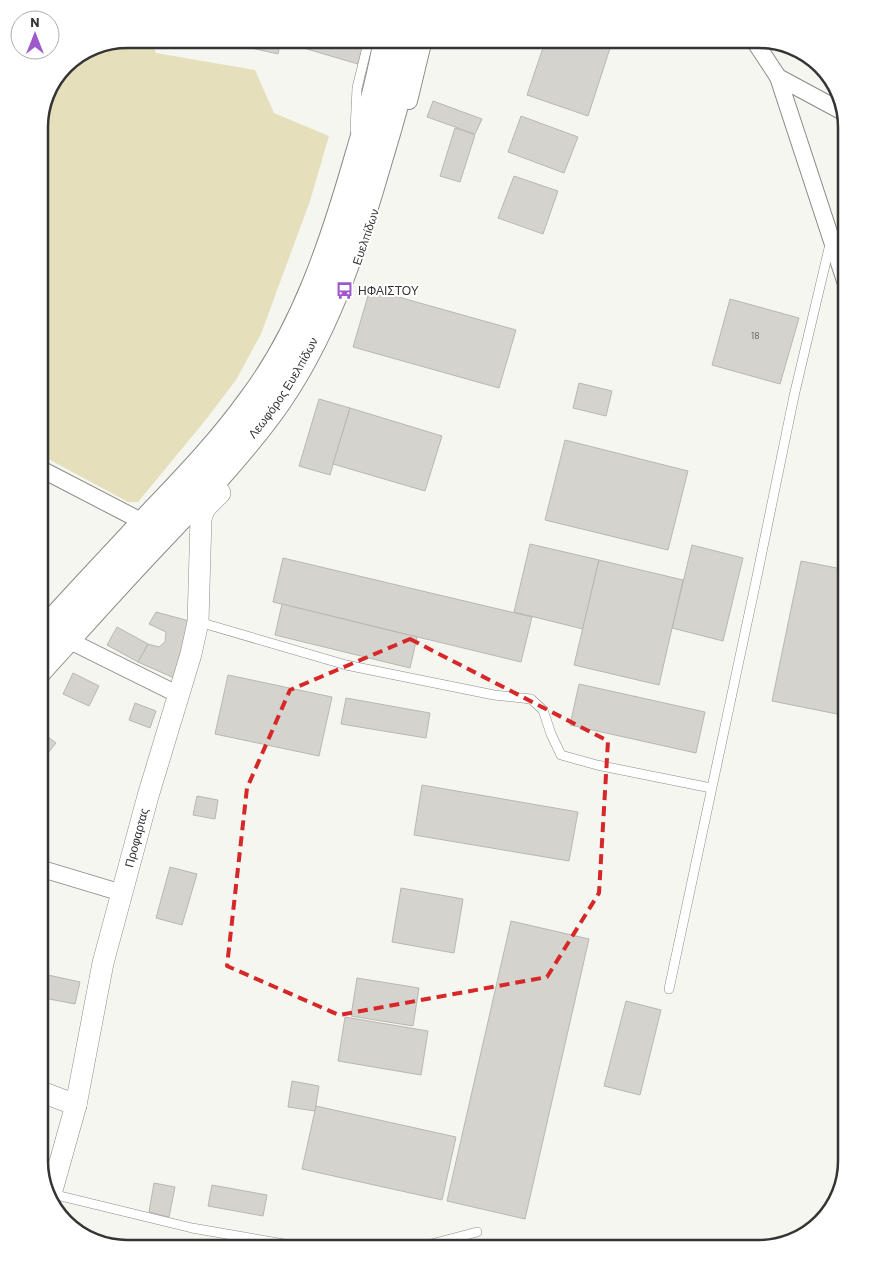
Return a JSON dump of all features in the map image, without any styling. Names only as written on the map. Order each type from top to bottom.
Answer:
[{"type":"main road","name":"Λεωφόρος Ευελπίδων","points":[[47,661],[216,487],[275,415],[327,310],[366,208],[371,176],[377,88],[385,48]]},
{"type":"main road","name":"Λεωφόρος Ευελπίδων","points":[[48,628],[217,444],[251,401],[272,370],[290,338],[321,269],[345,202],[371,176],[396,101],[408,48]]},
{"type":"street","points":[[371,176],[406,114],[422,48]]},
{"type":"street","points":[[759,48],[778,77],[838,261]]},
{"type":"street","points":[[778,77],[836,108]]},
{"type":"street","points":[[48,473],[144,523]]},
{"type":"street","name":"Προφαρτας","points":[[53,1189],[76,1105],[103,963],[148,796],[191,654],[198,622],[201,518],[216,487]]},
{"type":"street","points":[[66,640],[179,695]]},
{"type":"street","points":[[47,871],[122,894]]},
{"type":"street","points":[[47,1094],[76,1105]]},
{"type":"lane","points":[[367,48],[356,88],[371,176]]},
{"type":"lane","points":[[668,989],[794,396],[831,240]]},
{"type":"lane","points":[[198,622],[346,665],[494,695],[531,699],[543,710],[561,755],[596,765],[711,788]]},
{"type":"lane","points":[[57,1200],[192,1228],[262,1240]]},
{"type":"lane","points":[[446,1240],[477,1232]]},
{"type":"highlighted area","points":[[410,639],[608,741],[599,893],[547,977],[339,1015],[227,966],[247,788],[290,690]]},
{"type":"shaded area","points":[[116,48],[154,48],[156,53],[255,70],[274,113],[329,136],[310,201],[261,334],[236,380],[138,502],[128,502],[48,459],[48,121],[50,106],[64,78],[74,67],[87,58]]},
{"type":"building","points":[[251,48],[279,48],[278,54]]},
{"type":"building","points":[[303,48],[363,48],[358,64]]},
{"type":"building","points":[[543,48],[610,48],[588,116],[527,95]]},
{"type":"building","points":[[433,101],[482,119],[475,134],[427,117]]},
{"type":"building","points":[[521,116],[578,137],[564,173],[508,152]]},
{"type":"building","points":[[455,128],[475,135],[460,182],[440,176]]},
{"type":"building","points":[[514,176],[558,191],[543,234],[498,218]]},
{"type":"building","points":[[370,289],[516,330],[499,388],[353,347]]},
{"type":"building","points":[[730,299],[799,318],[780,384],[712,365]]},
{"type":"building","points":[[579,383],[612,391],[606,416],[573,408]]},
{"type":"building","points":[[319,399],[350,408],[330,475],[299,466]]},
{"type":"building","points":[[350,408],[442,436],[425,491],[333,464]]},
{"type":"building","points":[[565,440],[688,471],[668,550],[545,520]]},
{"type":"building","points":[[530,544],[599,560],[583,629],[514,612]]},
{"type":"building","points":[[692,545],[743,558],[723,641],[672,628]]},
{"type":"building","points":[[283,558],[532,617],[521,662],[273,602]]},
{"type":"building","points":[[599,560],[683,580],[659,685],[574,665]]},
{"type":"building","points":[[801,561],[838,568],[838,714],[772,701]]},
{"type":"building","points":[[282,604],[417,637],[410,668],[275,635]]},
{"type":"building","points":[[156,612],[193,622],[181,681],[138,662],[148,644],[159,647],[165,642],[166,632],[149,624]]},
{"type":"building","points":[[117,627],[148,644],[138,662],[107,645]]},
{"type":"building","points":[[73,673],[99,686],[89,706],[63,694]]},
{"type":"building","points":[[228,675],[332,697],[319,756],[215,734]]},
{"type":"building","points":[[579,684],[705,712],[696,753],[570,725]]},
{"type":"building","points":[[346,698],[430,713],[426,738],[341,724]]},
{"type":"building","points":[[135,703],[156,711],[150,728],[129,720]]},
{"type":"building","points":[[47,736],[56,743],[47,754]]},
{"type":"building","points":[[422,785],[578,812],[569,861],[414,835]]},
{"type":"building","points":[[197,796],[218,800],[215,819],[193,815]]},
{"type":"building","points":[[170,867],[197,874],[182,925],[156,918]]},
{"type":"building","points":[[401,888],[463,899],[454,953],[392,942]]},
{"type":"building","points":[[511,921],[589,939],[525,1219],[447,1201]]},
{"type":"building","points":[[47,975],[80,982],[75,1004],[47,999]]},
{"type":"building","points":[[357,978],[419,988],[413,1026],[351,1016]]},
{"type":"building","points":[[626,1001],[661,1010],[640,1095],[604,1086]]},
{"type":"building","points":[[345,1017],[428,1031],[421,1075],[338,1061]]},
{"type":"building","points":[[292,1081],[319,1086],[315,1111],[288,1107]]},
{"type":"building","points":[[316,1106],[456,1137],[442,1200],[302,1169]]},
{"type":"building","points":[[154,1183],[175,1187],[169,1217],[149,1212]]},
{"type":"building","points":[[212,1185],[267,1195],[263,1216],[208,1206]]},
{"type":"place","name":"ΗΦΑΙΣΤΟΥ","points":[[344,291]]}]
